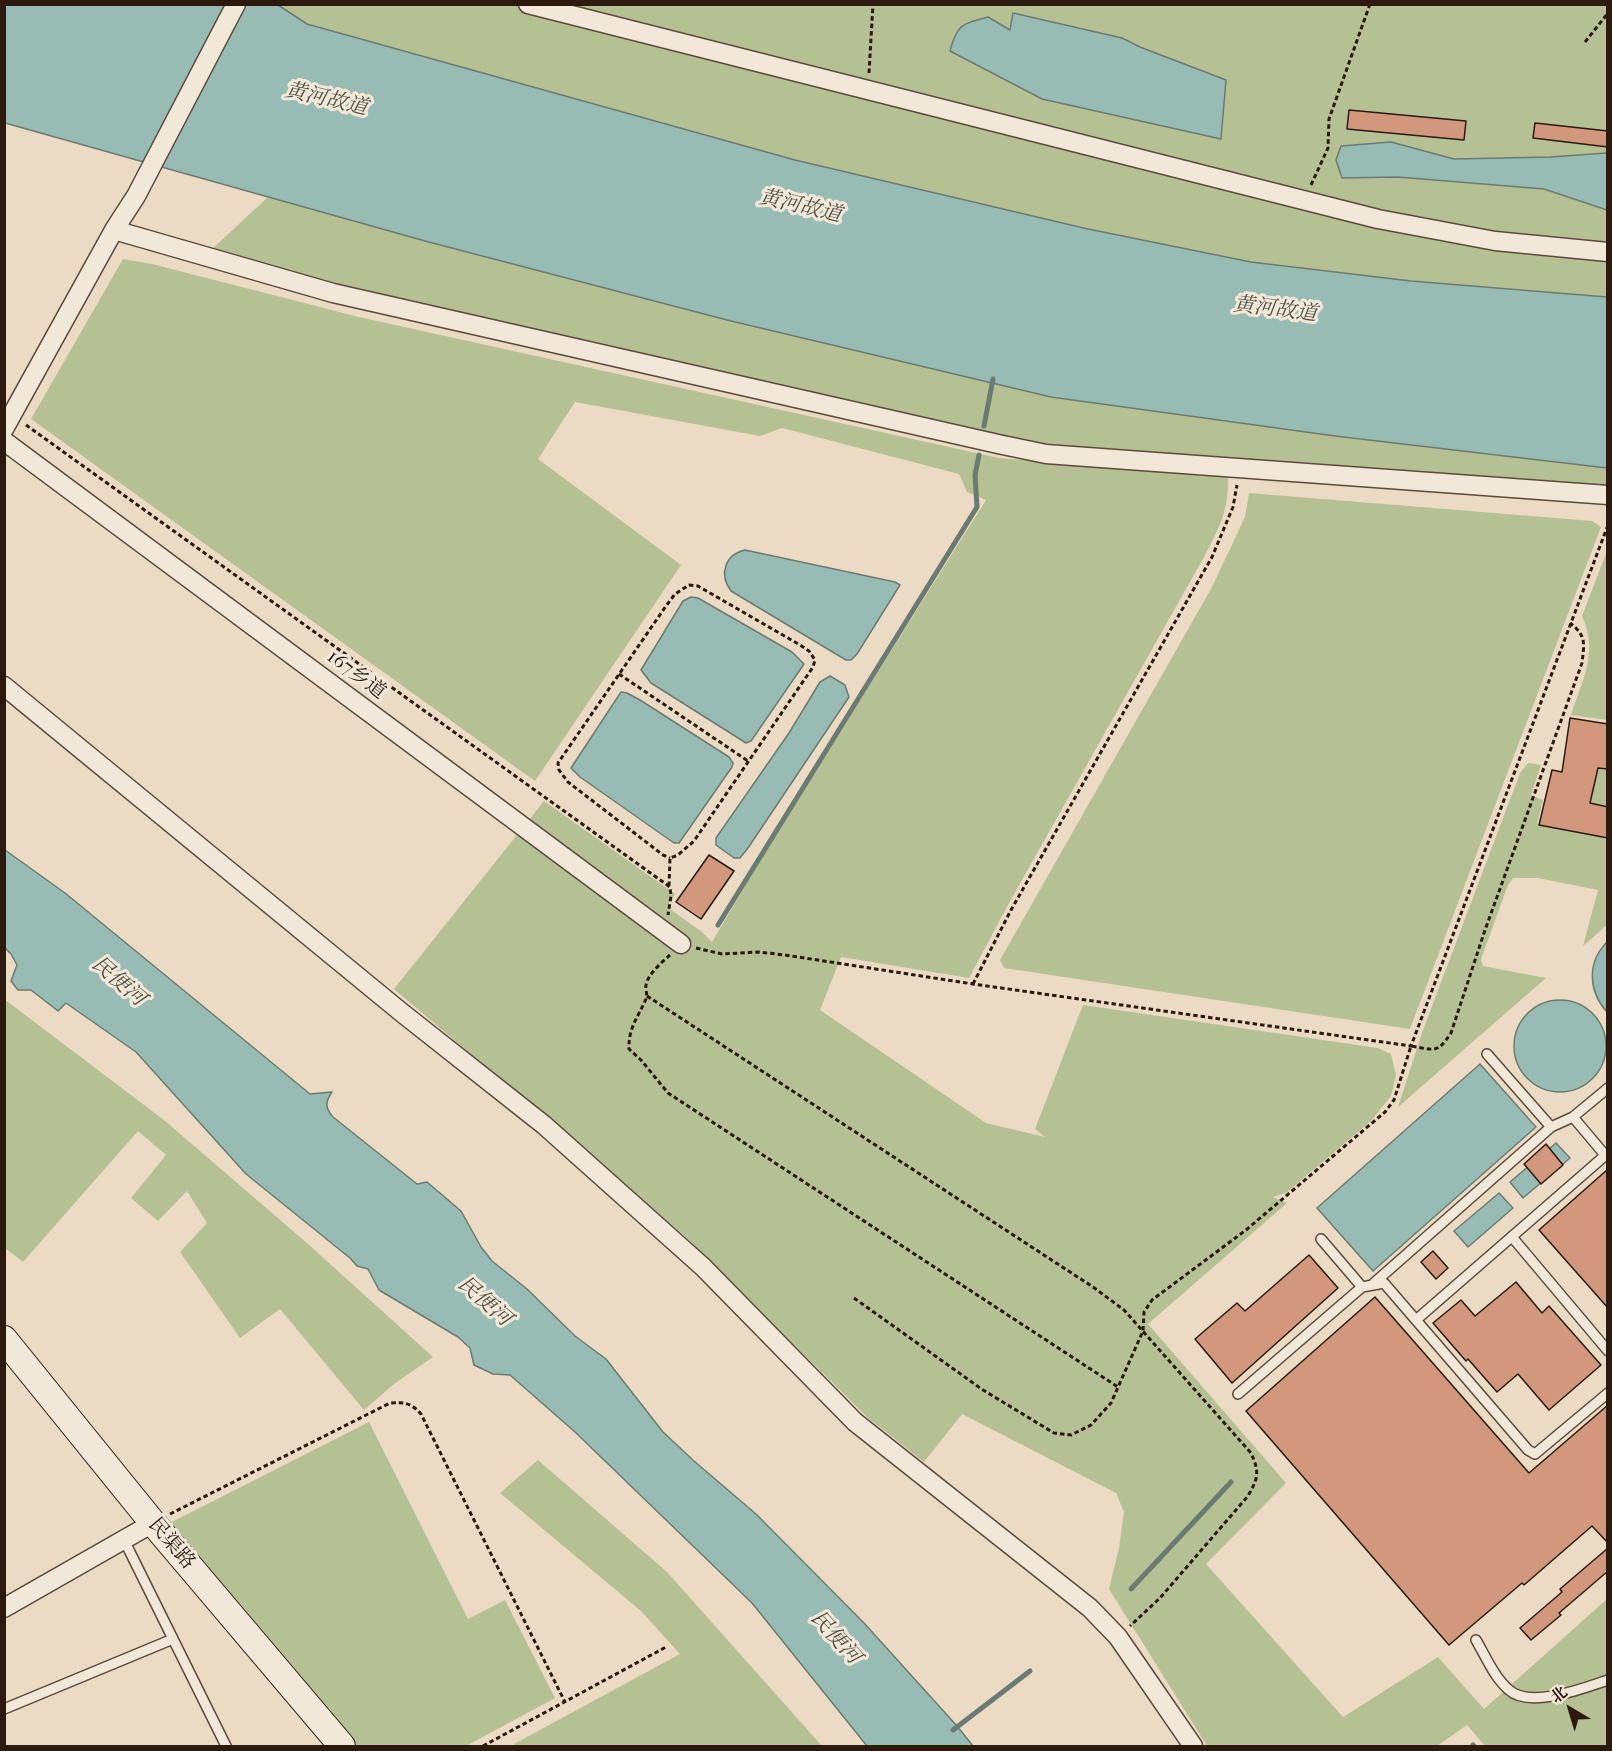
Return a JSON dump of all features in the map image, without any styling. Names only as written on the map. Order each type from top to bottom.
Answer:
[{"type":"street","points":[[8,422],[114,230],[136,196],[236,4]]},
{"type":"street","points":[[528,4],[1378,219],[1495,241],[1608,252]]},
{"type":"street","points":[[114,230],[333,293],[1046,454],[1608,495]]},
{"type":"street","name":"167乡道","points":[[4,441],[681,944]]},
{"type":"street","points":[[4,686],[401,1012],[544,1125],[703,1267],[855,1422],[1090,1608],[1118,1637],[1193,1746]]},
{"type":"street","name":"民渠路","points":[[4,1339],[153,1523],[342,1746]]},
{"type":"street","points":[[4,1608],[153,1523]]},
{"type":"lane","points":[[1487,1054],[1551,1127]]},
{"type":"lane","points":[[1238,1394],[1551,1127],[1573,1117],[1608,1088]]},
{"type":"lane","points":[[1416,1320],[1606,1154],[1573,1117]]},
{"type":"lane","points":[[1512,1237],[1608,1351]]},
{"type":"lane","points":[[1321,1239],[1367,1286]]},
{"type":"lane","points":[[1367,1286],[1384,1283],[1528,1450],[1535,1454],[1608,1393]]},
{"type":"lane","points":[[124,1540],[226,1746]]},
{"type":"lane","points":[[4,1709],[173,1639]]},
{"type":"lane","points":[[1476,1640],[1502,1682],[1510,1692],[1519,1697],[1531,1699],[1549,1697],[1608,1680]]},
{"type":"path","points":[[868,90],[873,4]]},
{"type":"path","points":[[1304,200],[1328,148],[1329,119],[1370,4]]},
{"type":"path","points":[[1585,42],[1608,13]]},
{"type":"path","points":[[8,422],[669,886]]},
{"type":"path","points":[[973,984],[1011,910],[1212,557],[1233,507],[1237,468]]},
{"type":"path","points":[[854,1298],[983,1390],[1054,1433],[1071,1435],[1091,1425],[1111,1403],[1119,1387],[1143,1331],[1144,1312],[1152,1300],[1246,1230],[1385,1112],[1394,1100],[1412,1046],[1608,525]]},
{"type":"path","points":[[689,585],[698,586],[809,651],[815,660],[813,667],[748,761],[694,841],[678,855],[670,858],[568,782],[559,770],[558,763],[675,594],[689,585]]},
{"type":"path","points":[[1119,1387],[668,1093],[629,1049],[628,1036],[647,996],[646,984],[657,968],[681,944],[722,954],[758,952],[785,955],[1433,1050],[1442,1047],[1451,1033],[1485,930],[1582,663],[1584,641],[1581,631],[1570,623]]},
{"type":"path","points":[[620,674],[748,761]]},
{"type":"path","points":[[662,930],[668,916],[671,896],[670,858]]},
{"type":"path","points":[[647,996],[1093,1287],[1124,1310],[1251,1453],[1257,1466],[1258,1479],[1248,1496],[1160,1598],[1118,1637]]},
{"type":"path","points":[[153,1523],[390,1403],[413,1404],[421,1414],[565,1702]]},
{"type":"path","points":[[483,1746],[666,1647]]},
{"type":"green space","points":[[278,5],[1607,5],[1607,297],[1411,281],[1251,262],[1088,229],[795,160],[307,24]]},
{"type":"green space","points":[[268,197],[1051,397],[1607,467],[1607,488],[1039,444],[326,282],[211,250]]},
{"type":"green space","points":[[123,259],[152,264],[359,317],[999,458],[1228,477],[1225,510],[1209,547],[969,978],[841,957],[820,1010],[986,1123],[1045,1137],[1035,1129],[1083,1005],[1378,1048],[1391,1054],[1396,1075],[1391,1096],[1371,1121],[1286,1193],[1273,1197],[1287,1203],[1148,1324],[1286,1483],[1206,1564],[1343,1717],[1438,1657],[1484,1709],[1607,1599],[1607,1746],[1485,1746],[1467,1725],[1437,1746],[1207,1746],[1109,1589],[1119,1548],[1124,1512],[1116,1493],[962,1414],[924,1462],[867,1417],[687,1238],[394,989],[544,801],[675,894],[667,907],[701,931],[712,942],[774,837],[986,500],[967,492],[959,474],[782,428],[760,436],[575,402],[538,459],[681,565],[535,781],[31,419]]},
{"type":"green space","points":[[1249,493],[1592,521],[1601,527],[1410,1029],[1004,968],[1000,960],[1212,587],[1245,517]]},
{"type":"green space","points":[[1607,551],[1607,720],[1571,715],[1584,678],[1589,654],[1587,629],[1582,616]]},
{"type":"green space","points":[[1528,763],[1541,765],[1531,795],[1543,800],[1537,824],[1607,838],[1607,925],[1583,946],[1598,890],[1538,878],[1513,878],[1508,885],[1481,959],[1483,966],[1546,978],[1398,1107],[1423,1030],[1520,773]]},
{"type":"green space","points":[[1598,768],[1607,769],[1607,807],[1590,803]]},
{"type":"green space","points":[[4,999],[164,1120],[308,1244],[433,1357],[394,1384],[364,1410],[280,1309],[240,1338],[180,1252],[207,1223],[187,1191],[158,1221],[131,1198],[166,1155],[138,1131],[23,1262],[5,1248]]},
{"type":"green space","points":[[369,1422],[468,1619],[505,1600],[555,1698],[466,1746],[352,1746],[166,1525]]},
{"type":"green space","points":[[538,1460],[667,1572],[822,1746],[515,1746],[514,1744],[680,1654],[641,1611],[500,1493]]},
{"type":"water","name":"黄河故道","points":[[4,5],[278,5],[307,24],[795,160],[1088,229],[1251,262],[1411,281],[1607,297],[1607,468],[1335,436],[1051,397],[727,320],[425,241],[5,123]]},
{"type":"water","points":[[1013,13],[1122,38],[1226,80],[1221,139],[1042,99],[950,51],[955,35],[962,26],[988,17],[1010,30]]},
{"type":"water","points":[[1391,142],[1454,159],[1607,153],[1607,210],[1544,189],[1398,177],[1342,178],[1336,160],[1341,146]]},
{"type":"water","points":[[745,550],[895,582],[900,585],[857,654],[851,660],[846,660],[731,591],[725,579],[726,566],[732,556]]},
{"type":"water","points":[[691,597],[698,598],[792,652],[804,664],[751,741],[746,743],[651,683],[641,670],[683,601]]},
{"type":"water","points":[[830,676],[845,685],[849,697],[748,848],[740,858],[734,858],[716,845],[716,838],[789,733],[820,682]]},
{"type":"water","points":[[621,692],[640,700],[729,757],[733,763],[679,843],[674,843],[580,777],[571,768]]},
{"type":"water","name":"民便河","points":[[5,850],[65,893],[310,1094],[332,1092],[327,1105],[333,1117],[417,1184],[427,1182],[461,1211],[481,1247],[492,1261],[527,1289],[575,1336],[606,1359],[663,1432],[756,1514],[864,1623],[973,1746],[867,1746],[752,1603],[575,1432],[510,1375],[493,1374],[474,1365],[470,1348],[458,1337],[379,1290],[368,1269],[357,1266],[246,1174],[136,1052],[66,1003],[58,1011],[31,990],[18,990],[11,981],[17,965],[5,948]]},
{"type":"water","points":[[1607,942],[1607,1012],[1596,995],[1592,977],[1596,958]]},
{"type":"water","points":[[1560,1000],[1586,1008],[1598,1020],[1606,1046],[1598,1072],[1586,1084],[1560,1092],[1534,1084],[1522,1072],[1514,1046],[1522,1020],[1534,1008]]},
{"type":"water","points":[[1480,1064],[1536,1127],[1373,1271],[1317,1208]]},
{"type":"water","points":[[1556,1143],[1570,1158],[1523,1198],[1510,1182]]},
{"type":"water","points":[[1499,1193],[1513,1208],[1468,1247],[1454,1231]]},
{"type":"building","points":[[1349,110],[1466,121],[1464,140],[1347,129]]},
{"type":"building","points":[[1535,123],[1608,131],[1608,147],[1533,138]]},
{"type":"building","points":[[1570,718],[1608,724],[1608,769],[1598,768],[1590,803],[1608,807],[1608,838],[1539,825],[1552,770],[1562,772]]},
{"type":"building","points":[[709,855],[734,871],[701,919],[676,902]]},
{"type":"building","points":[[1546,1144],[1563,1165],[1541,1184],[1524,1164]]},
{"type":"building","points":[[1608,1169],[1608,1308],[1539,1230]]},
{"type":"building","points":[[1433,1251],[1448,1268],[1436,1279],[1421,1262]]},
{"type":"building","points":[[1309,1255],[1338,1288],[1232,1383],[1195,1339],[1237,1303],[1245,1311]]},
{"type":"building","points":[[1516,1282],[1542,1313],[1549,1306],[1601,1365],[1549,1410],[1518,1374],[1497,1392],[1433,1323],[1461,1300],[1475,1316]]},
{"type":"building","points":[[1375,1297],[1529,1473],[1608,1405],[1608,1543],[1592,1526],[1524,1585],[1522,1583],[1449,1645],[1246,1411]]},
{"type":"building","points":[[1608,1548],[1608,1571],[1531,1640],[1520,1628],[1562,1592],[1560,1589]]},
{"type":"waterway","points":[[984,426],[993,379]]},
{"type":"waterway","points":[[718,925],[977,507],[975,475],[979,455]]},
{"type":"waterway","points":[[1131,1589],[1231,1482]]},
{"type":"waterway","points":[[953,1730],[1030,1671]]}]
